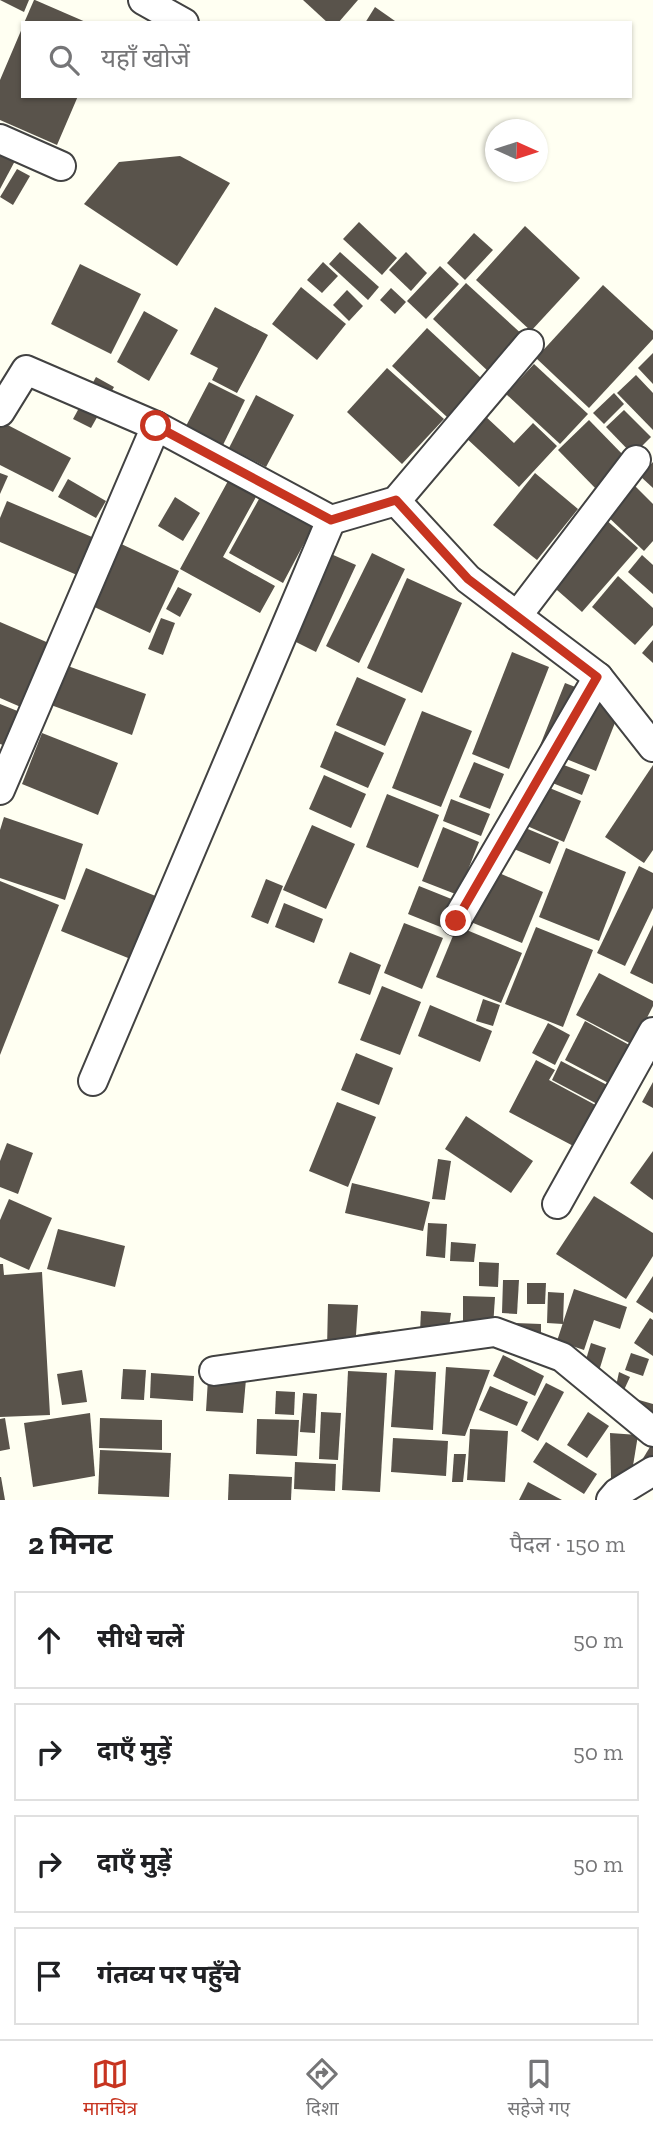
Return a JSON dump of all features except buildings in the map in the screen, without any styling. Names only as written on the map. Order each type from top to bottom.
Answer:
[{"type":"street","points":[[143,0],[180,21]]},
{"type":"street","points":[[0,138],[61,166]]},
{"type":"street","points":[[0,412],[26,370],[156,426],[331,520],[396,500],[529,344]]},
{"type":"street","points":[[0,790],[156,426]]},
{"type":"street","points":[[517,616],[636,460]]},
{"type":"street","points":[[396,500],[468,579],[597,677],[653,747]]},
{"type":"street","points":[[93,1081],[331,520]]},
{"type":"street","points":[[456,921],[597,677]]},
{"type":"street","points":[[557,1203],[653,1032]]},
{"type":"street","points":[[214,1371],[495,1332],[562,1357],[653,1432]]},
{"type":"street","points":[[611,1500],[617,1493],[653,1471]]},
{"type":"route","points":[[156,426],[331,520],[396,500],[468,579],[597,677],[456,921]]}]
